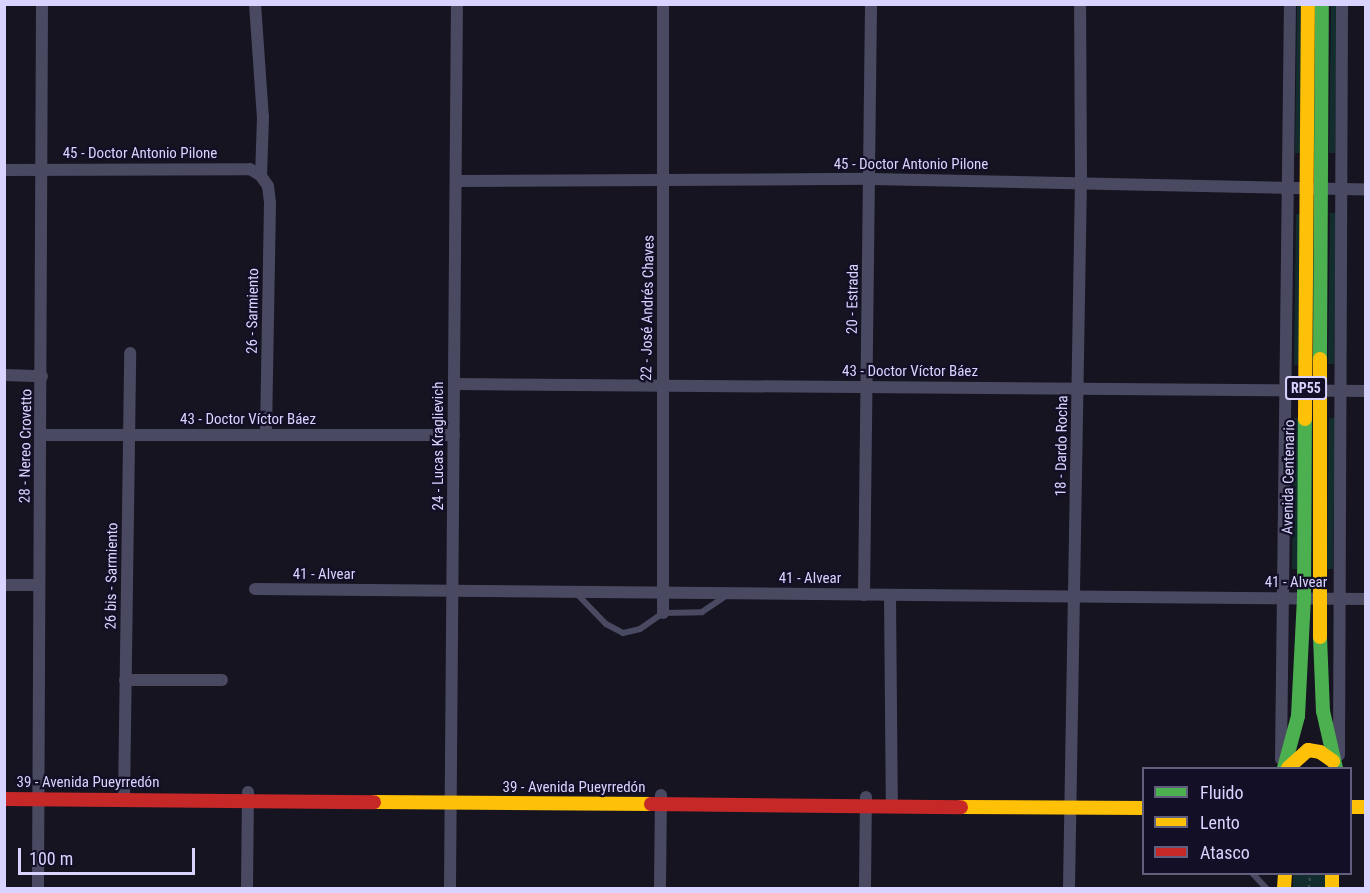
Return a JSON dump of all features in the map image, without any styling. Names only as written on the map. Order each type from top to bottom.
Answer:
[{"type":"street","name":"28 - Nereo Crovetto","points":[[38,888],[42,435],[42,4]]},
{"type":"street","name":"26 - Sarmiento","points":[[255,4],[265,181],[266,435]]},
{"type":"street","name":"24 - Lucas Kraglievich","points":[[450,888],[457,4]]},
{"type":"street","name":"22 - José Andrés Chaves","points":[[663,4],[665,181],[662,386],[663,613]]},
{"type":"street","name":"20 - Estrada","points":[[864,595],[871,4]]},
{"type":"street","name":"18 - Dardo Rocha","points":[[1069,888],[1081,182],[1080,4]]},
{"type":"street","name":"Avenida Centenario","points":[[1285,767],[1285,390],[1290,4]]},
{"type":"street","name":"Avenida Centenario","points":[[1285,767],[1298,716],[1311,598],[1314,189],[1308,4]]},
{"type":"street","name":"Avenida Centenario","points":[[1314,189],[1322,4]]},
{"type":"street","points":[[1336,766],[1342,4]]},
{"type":"street","name":"45 - Doctor Antonio Pilone","points":[[4,170],[250,170],[265,181]]},
{"type":"street","name":"45 - Doctor Antonio Pilone","points":[[456,181],[870,179],[1365,189]]},
{"type":"street","name":"26 bis - Sarmiento","points":[[124,795],[130,353]]},
{"type":"street","points":[[4,375],[42,376]]},
{"type":"street","name":"43 - Doctor Víctor Báez","points":[[454,384],[1365,391]]},
{"type":"street","name":"43 - Doctor Víctor Báez","points":[[42,435],[454,435]]},
{"type":"street","points":[[4,585],[39,585]]},
{"type":"street","name":"41 - Alvear","points":[[255,590],[1365,599]]},
{"type":"street","points":[[890,595],[892,801]]},
{"type":"street","name":"Avenida Centenario","points":[[1311,598],[1323,711],[1336,766]]},
{"type":"street","points":[[126,680],[222,680]]},
{"type":"street","points":[[1286,767],[1308,750],[1320,752],[1336,766]]},
{"type":"street","name":"39 - Avenida Pueyrredón","points":[[4,790],[39,794],[661,800],[1069,802],[1142,799]]},
{"type":"street","name":"39 - Avenida Pueyrredón","points":[[4,799],[39,794]]},
{"type":"street","points":[[247,888],[248,796]]},
{"type":"street","points":[[660,888],[661,800]]},
{"type":"street","points":[[865,888],[866,801]]},
{"type":"street","name":"39 - Avenida Pueyrredón","points":[[1069,802],[1142,808]]},
{"type":"lane","points":[[575,592],[606,624],[623,633],[640,629],[663,613],[702,612],[730,593]]},
{"type":"lane","points":[[1255,875],[1266,888]]},
{"type":"green space","points":[[1297,5],[1303,5],[1301,153],[1295,153]]},
{"type":"green space","points":[[1331,5],[1337,5],[1335,153],[1329,153]]},
{"type":"green space","points":[[1330,213],[1336,213],[1334,364],[1328,364]]},
{"type":"green space","points":[[1296,214],[1302,214],[1300,365],[1294,365]]},
{"type":"green space","points":[[1294,418],[1300,418],[1298,569],[1292,569]]},
{"type":"green space","points":[[1329,418],[1335,418],[1333,569],[1327,569]]},
{"type":"green space","points":[[1293,875],[1327,875],[1327,888],[1293,888]]},
{"type":"traffic: fast","points":[[1320,359],[1322,4]]},
{"type":"traffic: fast","points":[[1284,767],[1298,716],[1304,598],[1305,419]]},
{"type":"traffic: fast","points":[[1320,637],[1323,711],[1336,767]]},
{"type":"traffic: slow","points":[[1305,419],[1308,4]]},
{"type":"traffic: slow","points":[[1320,359],[1320,637]]},
{"type":"traffic: slow","points":[[1289,767],[1308,750],[1320,752],[1333,761]]},
{"type":"traffic: slow","points":[[374,802],[651,804]]},
{"type":"traffic: slow","points":[[961,807],[1142,808]]},
{"type":"traffic: slow","points":[[1352,807],[1366,807]]},
{"type":"traffic: slow","points":[[1284,888],[1285,875]]},
{"type":"traffic: slow","points":[[1332,875],[1332,888]]},
{"type":"traffic: jam","points":[[4,799],[374,802]]},
{"type":"traffic: jam","points":[[651,804],[961,807]]}]
